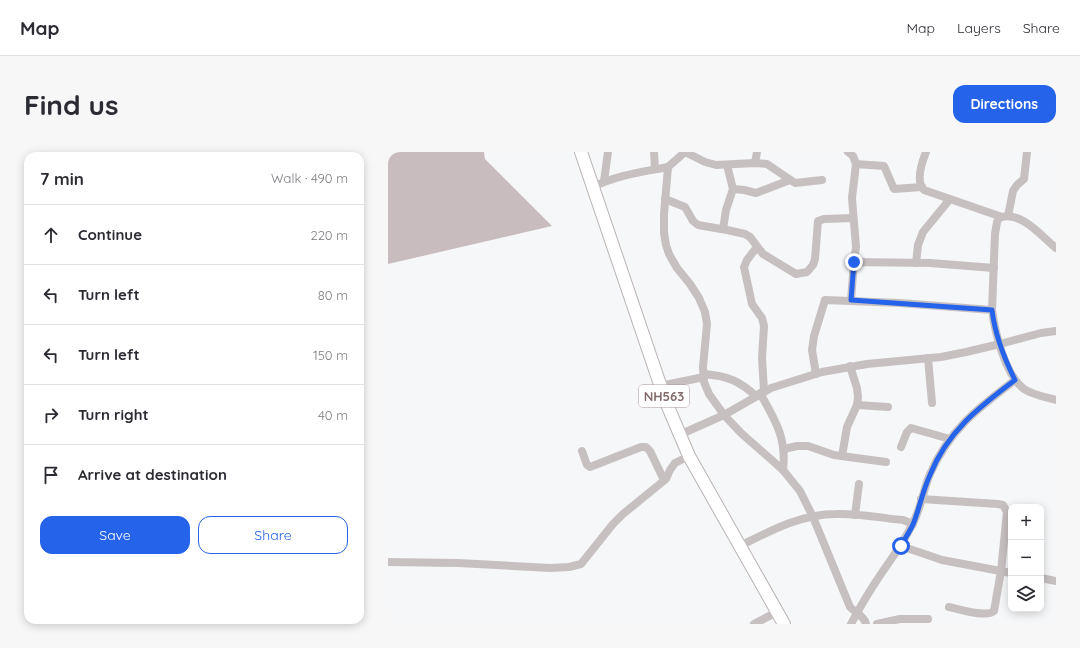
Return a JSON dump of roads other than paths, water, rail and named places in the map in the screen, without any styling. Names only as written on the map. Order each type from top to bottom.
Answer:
[{"type":"highway","name":"NH563","points":[[581,152],[660,386],[679,435],[689,456],[784,624]]},
{"type":"street","points":[[604,181],[608,152]]},
{"type":"street","points":[[654,152],[655,169]]},
{"type":"street","points":[[593,187],[618,176],[668,167],[685,152],[711,164],[727,165],[755,163],[772,166],[790,180],[798,183],[822,180]]},
{"type":"street","points":[[755,163],[757,152]]},
{"type":"street","points":[[848,152],[853,156],[856,164],[852,198],[856,247],[851,300]]},
{"type":"street","points":[[926,152],[920,170],[922,187],[928,192],[1021,220],[1032,226],[1056,248]]},
{"type":"street","points":[[1027,152],[1024,179],[1013,191],[1005,216],[997,222],[995,234],[992,310],[995,329],[1007,364],[1015,380],[1024,389],[1037,395],[1056,400]]},
{"type":"street","points":[[856,164],[884,166],[892,187],[896,190],[922,187]]},
{"type":"street","points":[[723,229],[726,210],[733,189],[727,165]]},
{"type":"street","points":[[668,167],[664,233],[666,245],[677,268],[699,298],[705,312],[704,375],[709,394],[724,415],[756,447],[783,470],[800,491],[813,517],[850,608],[863,618],[866,624]]},
{"type":"street","points":[[733,189],[756,193],[790,180]]},
{"type":"street","points":[[665,199],[685,207],[693,222],[698,226],[723,229],[745,234],[750,237],[763,254],[796,274],[804,273],[810,269],[815,259],[818,222],[824,219],[854,218]]},
{"type":"street","points":[[916,263],[918,245],[923,232],[950,199]]},
{"type":"street","points":[[757,247],[746,260],[744,267],[752,304],[762,318],[764,326],[760,393],[777,424],[784,449],[783,470]]},
{"type":"street","points":[[854,262],[916,263],[994,268]]},
{"type":"street","points":[[816,374],[812,350],[814,336],[825,300],[851,300],[992,310]]},
{"type":"street","points":[[679,435],[724,415],[771,388],[816,374],[850,366],[928,358],[966,352],[1041,333],[1056,331]]},
{"type":"street","points":[[928,358],[932,403]]},
{"type":"street","points":[[842,456],[847,427],[857,405],[858,393],[850,366]]},
{"type":"street","points":[[660,386],[704,375],[730,378],[760,393]]},
{"type":"street","points":[[851,624],[881,574],[901,546],[913,524],[930,474],[944,446],[962,424],[984,403],[1015,380]]},
{"type":"street","points":[[857,405],[888,407]]},
{"type":"street","points":[[902,447],[907,432],[911,428],[950,439]]},
{"type":"street","points":[[784,449],[797,446],[808,446],[842,456],[886,462]]},
{"type":"street","points":[[582,450],[587,465],[590,467],[641,447],[646,447],[650,451],[664,480]]},
{"type":"street","points":[[388,562],[458,563],[550,568],[569,567],[581,564],[618,519],[664,480],[675,463],[689,456]]},
{"type":"street","points":[[855,515],[859,484]]},
{"type":"street","points":[[921,500],[998,504],[1003,506],[1007,512],[1002,571],[995,607],[991,613],[985,614],[949,608]]},
{"type":"street","points":[[740,546],[793,521],[835,514],[903,520],[913,524]]},
{"type":"street","points":[[901,546],[942,560],[1008,572]]},
{"type":"street","points":[[1044,579],[1056,581]]},
{"type":"street","points":[[754,624],[777,612]]},
{"type":"street","points":[[877,624],[900,619],[928,619]]}]
